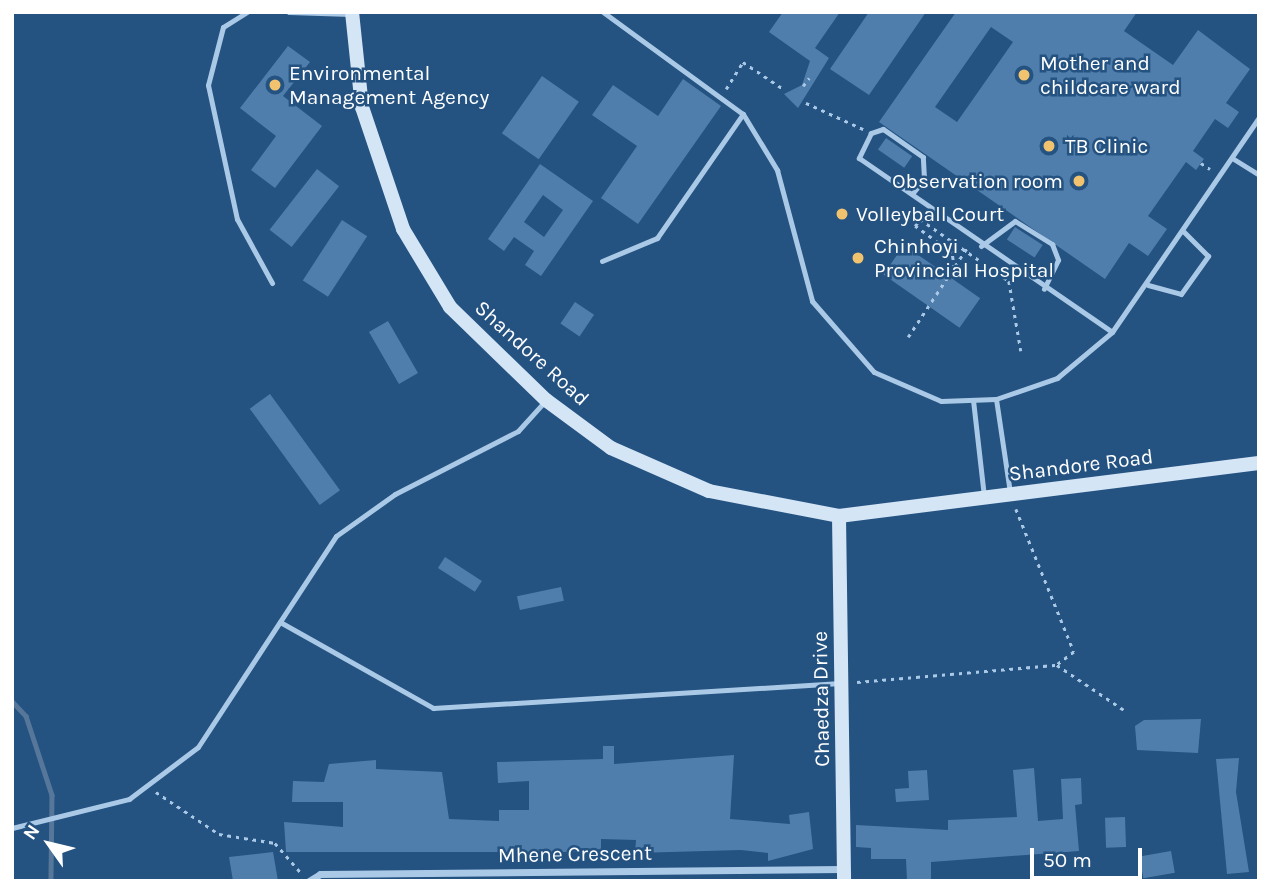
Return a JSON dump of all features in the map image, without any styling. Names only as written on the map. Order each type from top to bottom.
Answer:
[{"type":"street","name":"Shandore Road","points":[[352,13],[362,107],[403,229],[450,307],[546,400],[611,448],[709,491],[839,516],[1259,463]]},
{"type":"street","name":"Chaedza Drive","points":[[839,516],[844,875]]},
{"type":"street","name":"Mhene Crescent","points":[[308,881],[320,874],[844,875]]},
{"type":"lane","points":[[247,12],[223,27],[208,85],[237,219],[272,283]]},
{"type":"lane","points":[[289,12],[352,13]]},
{"type":"lane","points":[[603,12],[743,114],[777,170],[812,301],[874,372],[941,401],[996,399],[1057,377],[1112,332],[1149,285],[1259,117]]},
{"type":"lane","points":[[602,261],[657,238],[743,114]]},
{"type":"lane","points":[[912,194],[924,179],[923,158],[883,129],[870,133],[859,158],[981,246],[1112,332]]},
{"type":"lane","points":[[1232,158],[1259,175]]},
{"type":"lane","points":[[981,246],[1015,221],[1052,244],[1058,260],[1044,289]]},
{"type":"lane","points":[[1149,285],[1181,294],[1208,256],[1183,231]]},
{"type":"lane","points":[[996,399],[1010,495]]},
{"type":"lane","points":[[12,828],[130,799],[198,747],[336,537],[395,494],[518,431],[546,400]]},
{"type":"lane","points":[[973,400],[984,499]]},
{"type":"lane","points":[[280,622],[433,708],[843,682]]},
{"type":"path","points":[[720,98],[743,62],[785,90]]},
{"type":"path","points":[[803,86],[809,78]]},
{"type":"path","points":[[806,103],[870,133]]},
{"type":"path","points":[[954,268],[952,253],[915,226],[920,219],[1009,281],[1021,351]]},
{"type":"path","points":[[908,337],[965,251]]},
{"type":"path","points":[[843,682],[1057,665],[1074,652],[1010,495]]},
{"type":"path","points":[[1057,665],[1127,712]]},
{"type":"path","points":[[147,786],[219,834],[275,843],[308,881]]},
{"type":"building","points":[[783,12],[840,12],[815,48],[829,58],[798,108],[784,94],[802,85],[810,61],[769,32]]},
{"type":"building","points":[[869,12],[926,12],[869,95],[830,69]]},
{"type":"building","points":[[956,12],[1137,12],[1124,31],[1173,65],[1198,30],[1250,69],[1226,103],[1239,112],[1228,128],[1215,119],[1193,151],[1204,159],[1196,170],[1186,162],[1148,216],[1167,229],[1148,256],[1129,243],[1105,279],[879,122]],"holes":[[[991,27],[1013,42],[957,122],[935,107]]]},
{"type":"building","points":[[288,46],[310,62],[283,96],[322,126],[275,188],[251,170],[276,136],[240,108]]},
{"type":"building","points":[[542,76],[579,102],[539,159],[502,133]]},
{"type":"building","points":[[683,79],[721,106],[638,224],[601,198],[637,146],[592,115],[613,85],[658,116]]},
{"type":"building","points":[[886,138],[912,156],[904,168],[878,149]]},
{"type":"building","points":[[540,164],[593,201],[541,276],[525,265],[534,251],[514,237],[504,251],[488,239]],"holes":[[[543,195],[563,210],[544,237],[524,222]]]},
{"type":"building","points":[[317,169],[339,186],[292,247],[270,230]]},
{"type":"building","points":[[342,220],[367,236],[328,297],[303,280]]},
{"type":"building","points":[[1015,227],[1043,245],[1035,258],[1007,240]]},
{"type":"building","points":[[904,245],[980,298],[960,328],[883,274]]},
{"type":"building","points":[[575,302],[594,315],[580,336],[560,324]]},
{"type":"building","points":[[388,321],[418,373],[399,384],[369,332]]},
{"type":"building","points":[[270,394],[340,490],[320,505],[250,409]]},
{"type":"building","points":[[445,557],[482,581],[475,592],[438,568]]},
{"type":"building","points":[[561,587],[564,601],[520,610],[517,596]]},
{"type":"building","points":[[1201,719],[1198,753],[1137,750],[1135,726],[1144,720]]},
{"type":"building","points":[[603,746],[614,746],[614,764],[734,755],[730,819],[790,824],[789,815],[809,812],[813,849],[768,861],[768,853],[741,850],[635,853],[636,840],[601,839],[601,849],[573,852],[286,852],[284,822],[343,827],[343,802],[292,802],[293,781],[324,782],[329,764],[376,760],[376,769],[442,772],[449,819],[499,821],[499,810],[529,810],[529,781],[498,783],[497,762],[603,759]]},
{"type":"building","points":[[1239,758],[1236,792],[1249,872],[1227,874],[1216,759]]},
{"type":"building","points":[[1034,768],[1038,821],[1063,819],[1061,779],[1081,778],[1082,804],[1075,805],[1079,851],[931,862],[931,881],[907,881],[906,859],[871,859],[871,848],[856,847],[856,825],[948,830],[948,820],[1017,817],[1013,770]]},
{"type":"building","points":[[927,770],[929,800],[896,802],[895,789],[909,788],[908,771]]},
{"type":"building","points":[[1125,817],[1126,847],[1106,848],[1105,818]]},
{"type":"building","points":[[1171,851],[1175,873],[1143,878],[1139,857]]},
{"type":"building","points":[[273,852],[278,881],[233,881],[229,857]]},
{"type":"waterway","points":[[12,701],[26,716],[52,795],[51,881]]},
{"type":"place","name":"Mother and childcare ward","points":[[1024,75]]},
{"type":"place","name":"Environmental Management Agency","points":[[275,85]]},
{"type":"place","name":"TB Clinic","points":[[1049,146]]},
{"type":"place","name":"Observation room","points":[[1079,181]]},
{"type":"place","name":"Volleyball Court","points":[[842,214]]},
{"type":"place","name":"Chinhoyi Provincial Hospital","points":[[858,258]]}]
